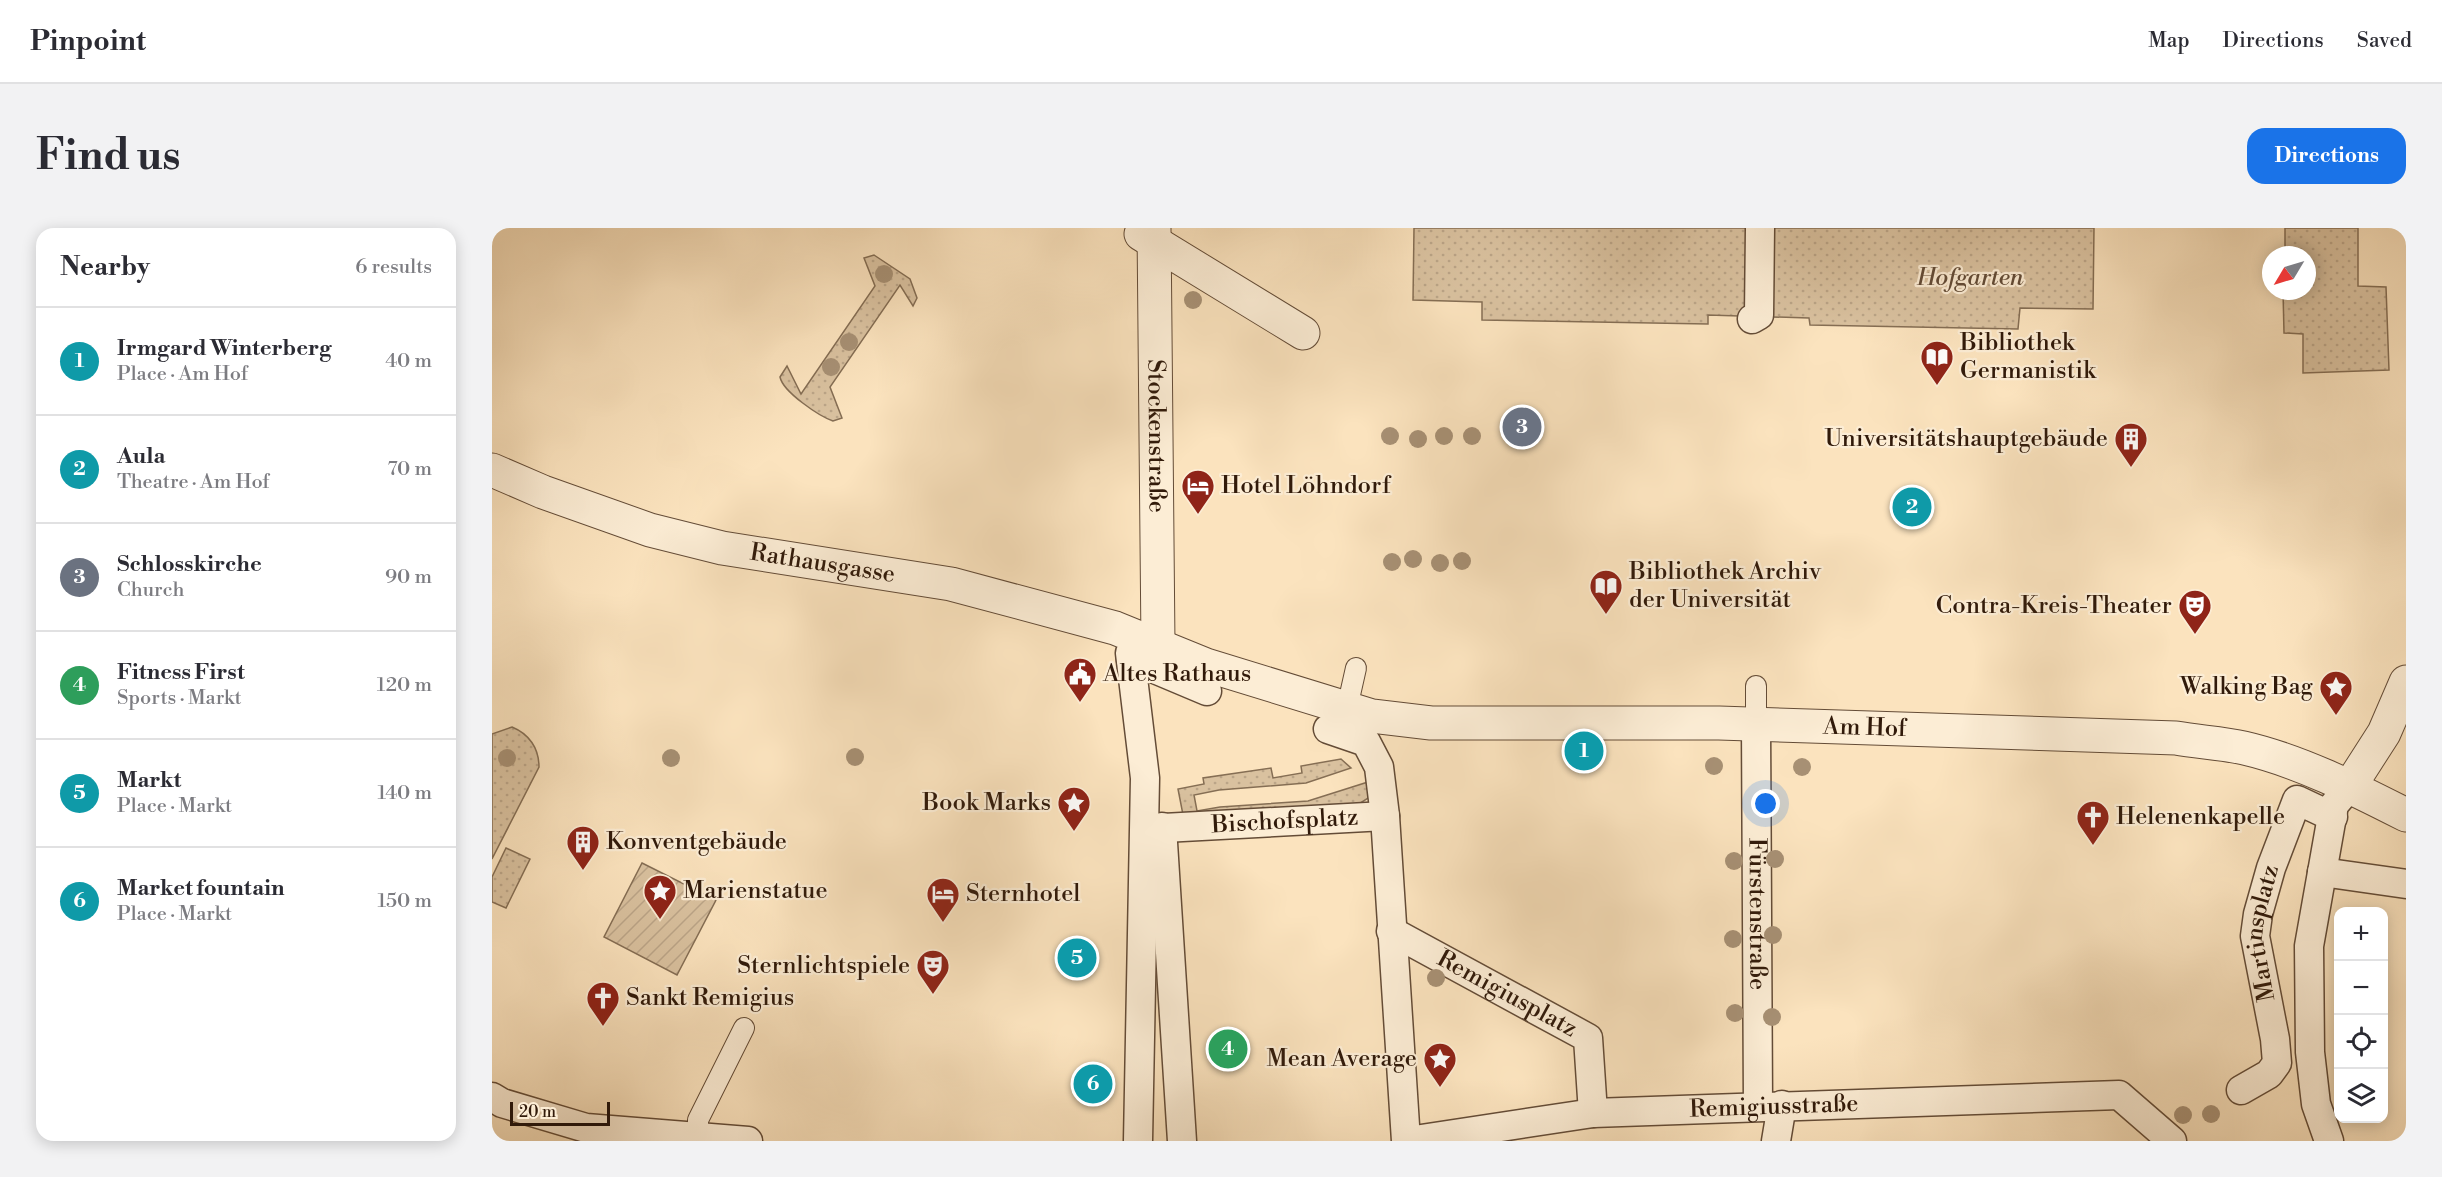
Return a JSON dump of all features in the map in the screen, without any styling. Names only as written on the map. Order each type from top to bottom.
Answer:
[{"type":"street","points":[[1752,320],[1759,315],[1760,228]]},
{"type":"street","points":[[1147,233],[1303,333]]},
{"type":"street","name":"Stockenstraße","points":[[1140,652],[1147,233]]},
{"type":"street","name":"Rathausgasse","points":[[492,470],[543,492],[650,530],[722,548],[951,584],[1115,628],[1140,652]]},
{"type":"street","points":[[1140,652],[1207,691]]},
{"type":"street","points":[[1140,652],[1206,665],[1349,717],[1376,758],[1384,793],[1391,931],[1407,1141]]},
{"type":"street","points":[[1140,652],[1145,778],[1163,827],[1182,1141]]},
{"type":"street","points":[[2406,682],[2384,733],[2350,786],[2406,815]]},
{"type":"street","name":"Am Hof","points":[[1349,717],[1431,723],[1756,724],[2176,738],[2245,748],[2350,786]]},
{"type":"street","name":"Fürstenstraße","points":[[1756,724],[1770,1106],[1776,1141]]},
{"type":"street","name":"Martinsplatz","points":[[2316,1104],[2310,1052],[2309,946],[2334,806],[2350,786]]},
{"type":"street","name":"Martinsplatz","points":[[2241,1090],[2269,1074],[2277,1063],[2275,1039],[2255,936],[2271,868],[2297,800],[2333,817]]},
{"type":"street","name":"Bischofsplatz","points":[[1163,827],[1385,816]]},
{"type":"street","points":[[1138,1141],[1163,827]]},
{"type":"street","name":"Martinsplatz","points":[[2322,872],[2406,884]]},
{"type":"street","name":"Remigiusplatz","points":[[1391,931],[1588,1038],[1593,1113]]},
{"type":"street","points":[[492,1097],[502,1103],[586,1128],[748,1141]]},
{"type":"street","name":"Remigiusstraße","points":[[1407,1141],[1593,1113],[1770,1106],[2127,1102],[2172,1141]]},
{"type":"street","points":[[2310,1141],[2316,1104]]},
{"type":"street","points":[[2316,1104],[2329,1141]]},
{"type":"lane","points":[[1349,717],[1356,668]]},
{"type":"lane","points":[[1756,686],[1756,724]]},
{"type":"lane","points":[[698,1137],[698,1120],[744,1028]]},
{"type":"green space","name":"Hofgarten","points":[[1414,228],[2094,228],[2093,309],[2020,308],[2018,329],[1810,325],[1809,318],[1708,315],[1708,324],[1482,320],[1482,302],[1413,300]]},
{"type":"green space","points":[[2285,228],[2358,228],[2358,286],[2386,287],[2389,370],[2303,373],[2303,334],[2284,333],[2283,300],[2316,300],[2316,246],[2285,246]]},
{"type":"green space","points":[[874,255],[910,279],[917,298],[913,306],[900,285],[830,387],[842,418],[833,421],[794,396],[780,377],[787,366],[801,394],[875,286],[864,258]]},
{"type":"green space","points":[[512,727],[532,743],[539,760],[539,767],[492,859],[492,734]]},
{"type":"green space","points":[[1341,759],[1351,768],[1306,783],[1219,790],[1194,795],[1197,811],[1220,807],[1308,801],[1368,782],[1373,795],[1351,809],[1184,820],[1178,789],[1204,784],[1203,778],[1271,768],[1273,778],[1302,773],[1301,766]]},
{"type":"green space","points":[[506,848],[530,859],[506,908],[492,902],[492,877]]},
{"type":"green space","points":[[642,863],[716,900],[677,975],[604,937]]},
{"type":"place","name":"Bibliothek Germanistik","points":[[1937,386]]},
{"type":"place","name":"Schlosskirche","points":[[1522,427]]},
{"type":"place","name":"Universitätshauptgebäude","points":[[2131,468]]},
{"type":"place","name":"Aula","points":[[1912,507]]},
{"type":"place","name":"Hotel Löhndorf","points":[[1198,515]]},
{"type":"place","name":"Bibliothek Archiv der Universität","points":[[1606,615]]},
{"type":"place","name":"Contra-Kreis-Theater","points":[[2195,635]]},
{"type":"place","name":"Altes Rathaus","points":[[1080,703]]},
{"type":"place","name":"Walking Bag","points":[[2336,716]]},
{"type":"place","name":"Irmgard Winterberg","points":[[1584,751]]},
{"type":"place","name":"Book Marks","points":[[1074,832]]},
{"type":"place","name":"Helenenkapelle","points":[[2093,846]]},
{"type":"place","name":"Konventgebäude","points":[[583,871]]},
{"type":"place","name":"Marienstatue","points":[[660,920]]},
{"type":"place","name":"Sternhotel","points":[[943,923]]},
{"type":"place","name":"Markt","points":[[1077,958]]},
{"type":"place","name":"Sternlichtspiele","points":[[933,995]]},
{"type":"place","name":"Sankt Remigius","points":[[603,1027]]},
{"type":"place","name":"Fitness First","points":[[1228,1049]]},
{"type":"place","name":"Market fountain","points":[[1093,1084]]},
{"type":"place","name":"Mean Average","points":[[1440,1088]]}]
